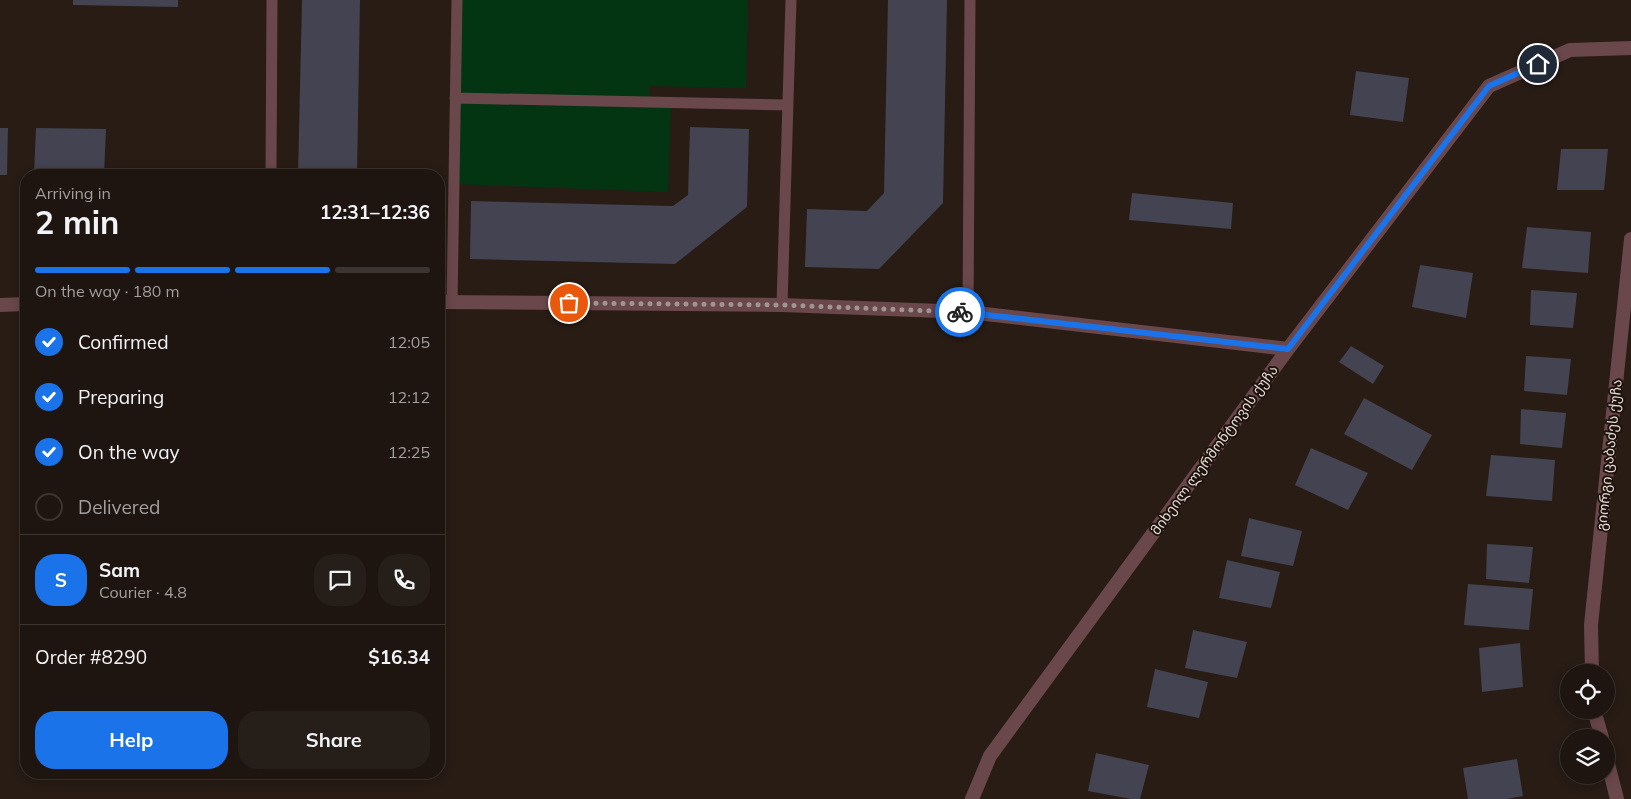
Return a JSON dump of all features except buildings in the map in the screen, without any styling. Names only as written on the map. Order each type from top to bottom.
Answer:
[{"type":"street","name":"მიხეილ ლერმონტოვის ქუჩა","points":[[972,799],[990,756],[1288,349],[1489,86],[1570,50],[1631,48]]},
{"type":"street","name":"გიორგი ცაბაძეს ქუჩა","points":[[1592,664],[1591,624],[1631,238]]},
{"type":"street","points":[[445,302],[782,305],[968,312],[1288,349]]},
{"type":"street","points":[[0,305],[20,304]]},
{"type":"street","points":[[1613,784],[1617,799]]},
{"type":"lane","points":[[271,169],[272,0]]},
{"type":"lane","points":[[445,302],[455,98],[457,0]]},
{"type":"lane","points":[[782,305],[791,0]]},
{"type":"lane","points":[[968,312],[970,0]]},
{"type":"lane","points":[[455,98],[788,105]]},
{"type":"green space","points":[[457,0],[748,0],[746,88],[649,86],[649,102],[671,102],[668,192],[453,184]]},
{"type":"way so far","points":[[569,303],[782,305],[960,312]]},
{"type":"route","points":[[960,312],[1288,349],[1489,86],[1538,64]]}]
